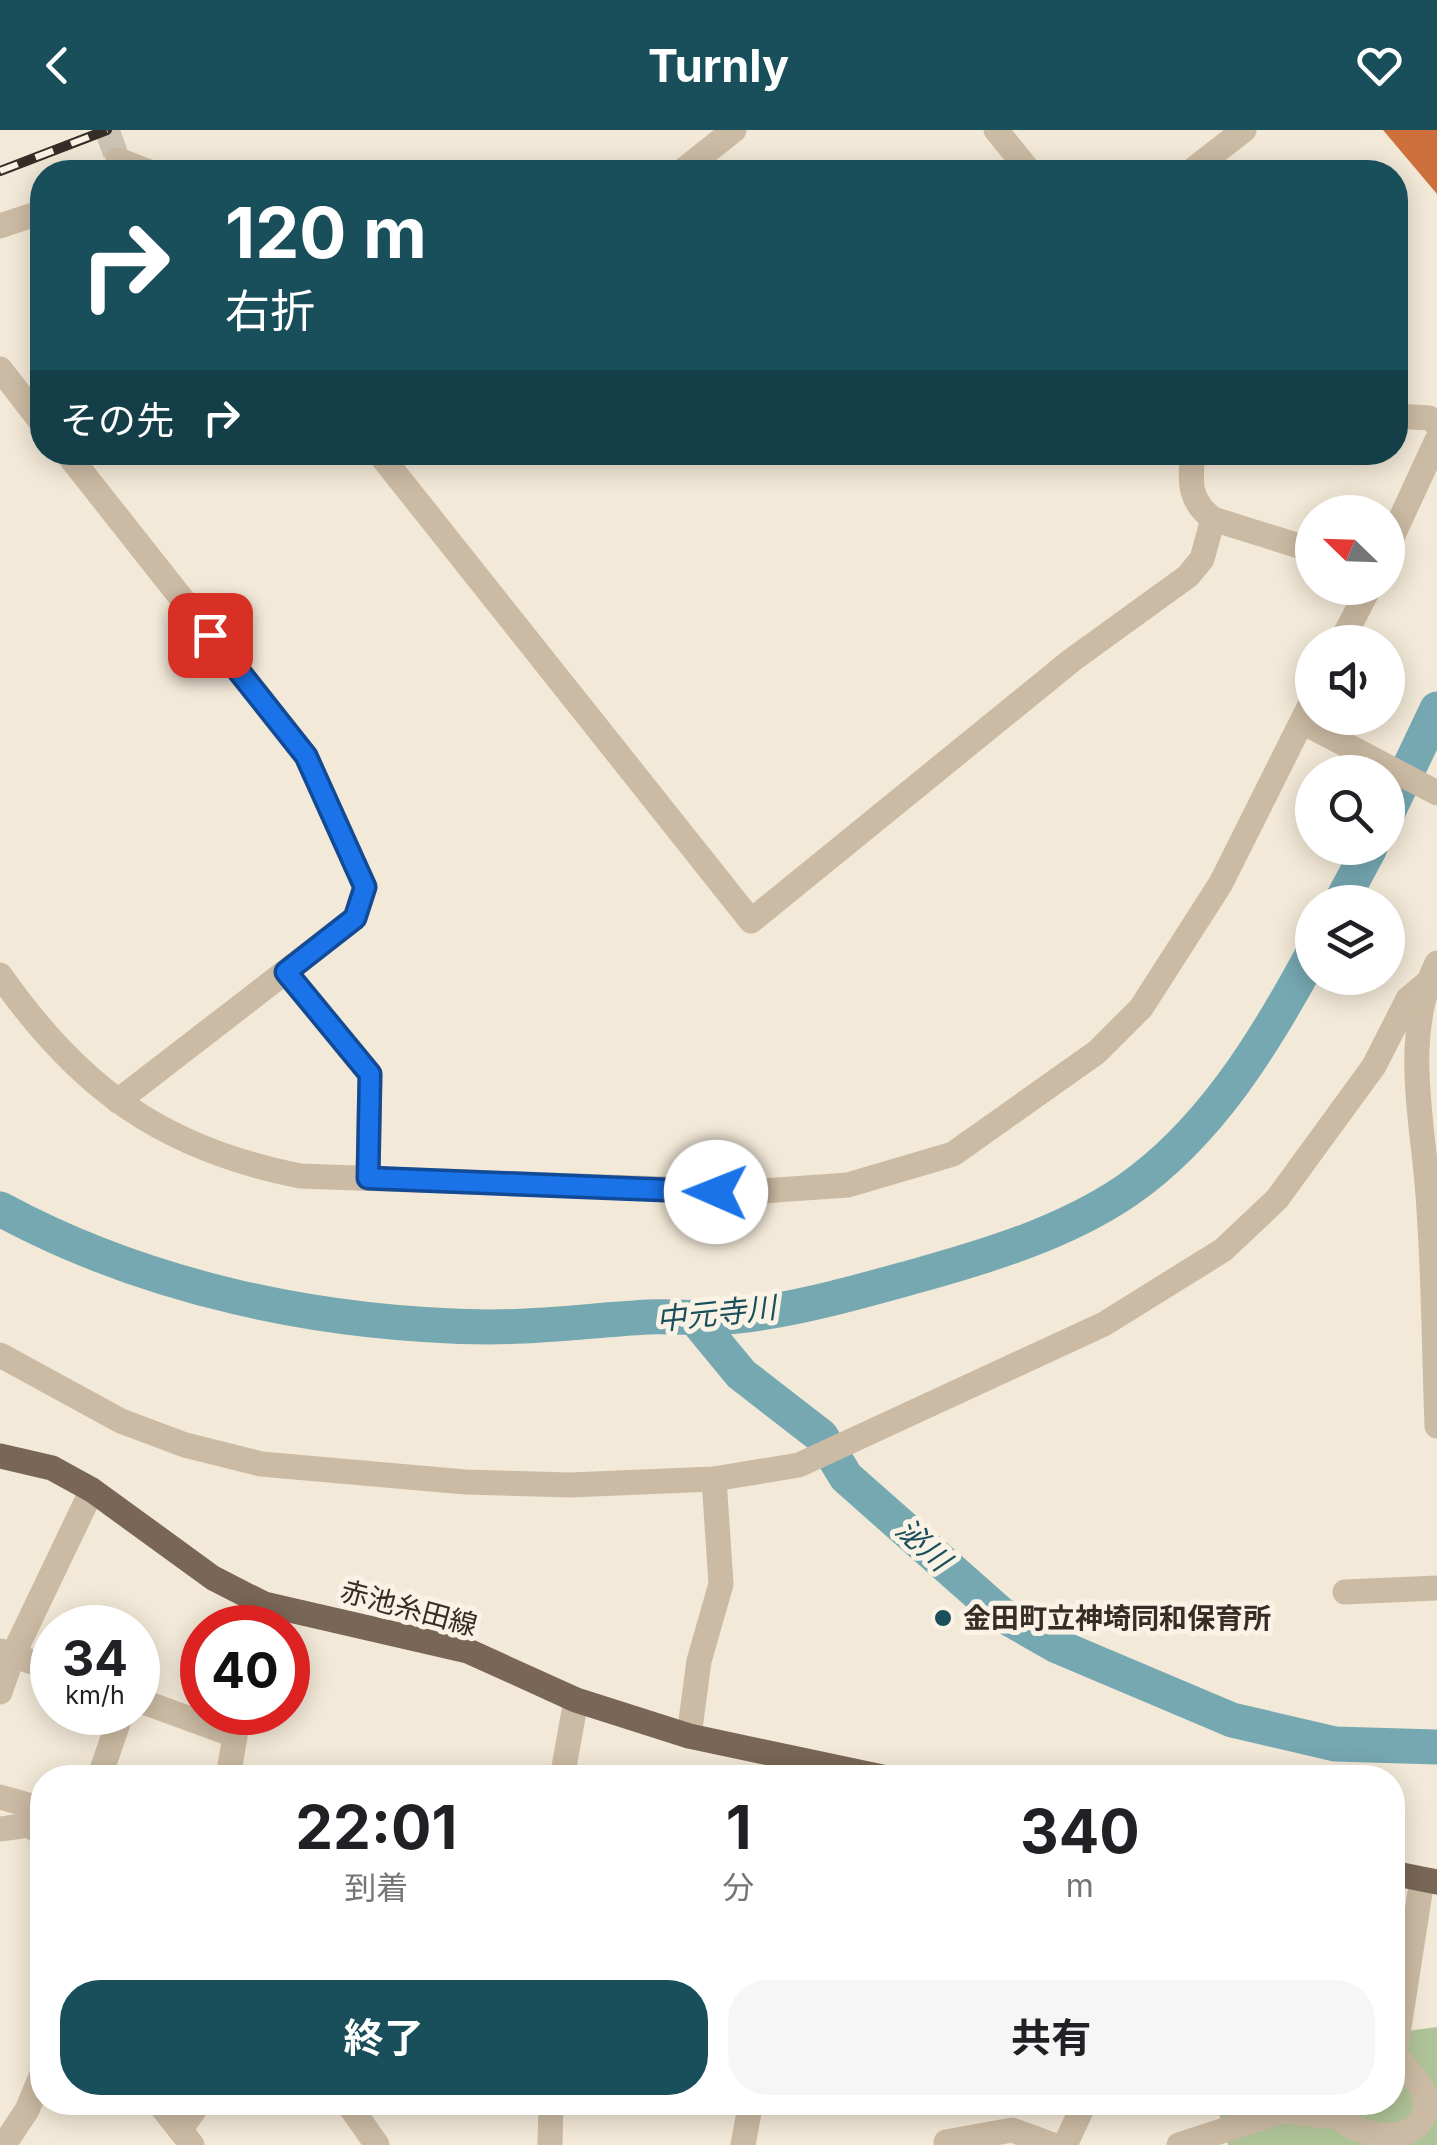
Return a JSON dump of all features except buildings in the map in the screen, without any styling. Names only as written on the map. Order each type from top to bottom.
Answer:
[{"type":"main road","name":"赤池糸田線","points":[[0,1456],[52,1468],[92,1490],[246,1605]]},
{"type":"main road","name":"赤池糸田線","points":[[310,1624],[468,1651],[576,1700],[689,1736],[803,1765]]},
{"type":"main road","points":[[1405,1876],[1430,1881]]},
{"type":"street","points":[[695,160],[734,130]]},
{"type":"street","points":[[996,130],[1020,160]]},
{"type":"street","points":[[1205,160],[1244,130]]},
{"type":"street","points":[[0,226],[30,216]]},
{"type":"street","points":[[0,369],[30,408]]},
{"type":"street","points":[[1408,417],[1429,418],[1437,424]]},
{"type":"street","points":[[1405,509],[1437,440]]},
{"type":"street","points":[[76,465],[306,756],[365,887],[355,918],[118,1101]]},
{"type":"street","points":[[388,465],[751,920],[1072,660],[1188,576],[1202,558],[1213,519]]},
{"type":"street","points":[[1192,465],[1191,496],[1213,519],[1295,545]]},
{"type":"street","points":[[0,975],[68,1062],[139,1117],[241,1164],[300,1176],[749,1192],[848,1185],[952,1154],[1096,1052],[1140,1008],[1220,883],[1298,735]]},
{"type":"street","points":[[1342,735],[1437,793]]},
{"type":"street","points":[[286,972],[370,1074],[368,1178]]},
{"type":"street","points":[[0,1355],[121,1421],[185,1445],[261,1464],[465,1482],[570,1485],[714,1479],[800,1466],[1104,1324],[1223,1250],[1277,1199],[1374,1066],[1408,1000],[1432,973]]},
{"type":"street","points":[[1432,973],[1415,1059],[1428,1198],[1437,1426]]},
{"type":"street","points":[[689,1736],[699,1661],[721,1584],[714,1479]]},
{"type":"street","points":[[0,1692],[6,1653],[92,1490]]},
{"type":"street","points":[[1346,1592],[1437,1588]]},
{"type":"street","points":[[6,1653],[30,1661]]},
{"type":"street","points":[[564,1765],[576,1700]]},
{"type":"street","points":[[104,1765],[114,1735]]},
{"type":"street","points":[[230,1765],[235,1735]]},
{"type":"street","points":[[0,1797],[30,1806]]},
{"type":"street","points":[[0,1855],[7,1828]]},
{"type":"street","points":[[1405,2004],[1430,1881]]},
{"type":"street","points":[[1321,2115],[1340,2117],[1352,2135],[1374,2142],[1404,2138],[1418,2127],[1426,2110],[1422,2088],[1405,2066]]},
{"type":"street","points":[[4,2145],[30,2103]]},
{"type":"street","points":[[356,2115],[377,2145]]},
{"type":"street","points":[[550,2145],[551,2115]]},
{"type":"street","points":[[742,2145],[748,2115]]},
{"type":"street","points":[[1066,2145],[1079,2115]]},
{"type":"street","points":[[1179,2145],[1271,2115]]},
{"type":"street","points":[[946,2142],[1012,2130],[1053,2145]]},
{"type":"green space","points":[[1437,2027],[1437,2145],[1228,2145],[1220,2115],[1405,2115],[1405,2031]]},
{"type":"waterway","name":"中元寺川","points":[[1405,776],[1437,709]]},
{"type":"waterway","name":"中元寺川","points":[[1350,885],[1361,865]]},
{"type":"waterway","name":"中元寺川","points":[[0,1209],[115,1261],[176,1281],[300,1310],[363,1319],[509,1327],[648,1317],[728,1317],[784,1309],[998,1251],[1077,1219],[1126,1191],[1156,1168],[1209,1114],[1254,1053],[1295,985]]},
{"type":"waterway","name":"泌川","points":[[694,1317],[741,1374],[821,1436],[846,1477],[1001,1614],[1057,1646],[1232,1720],[1335,1744],[1437,1747]]},
{"type":"tunnel","points":[[107,130],[118,160]]},
{"type":"railway","points":[[0,171],[107,130]]},
{"type":"place","name":"金田町立神埼同和保育所","points":[[943,1618]]},
{"type":"route","points":[[210,635],[306,756],[365,887],[355,918],[286,972],[370,1074],[368,1178],[716,1192]]}]
